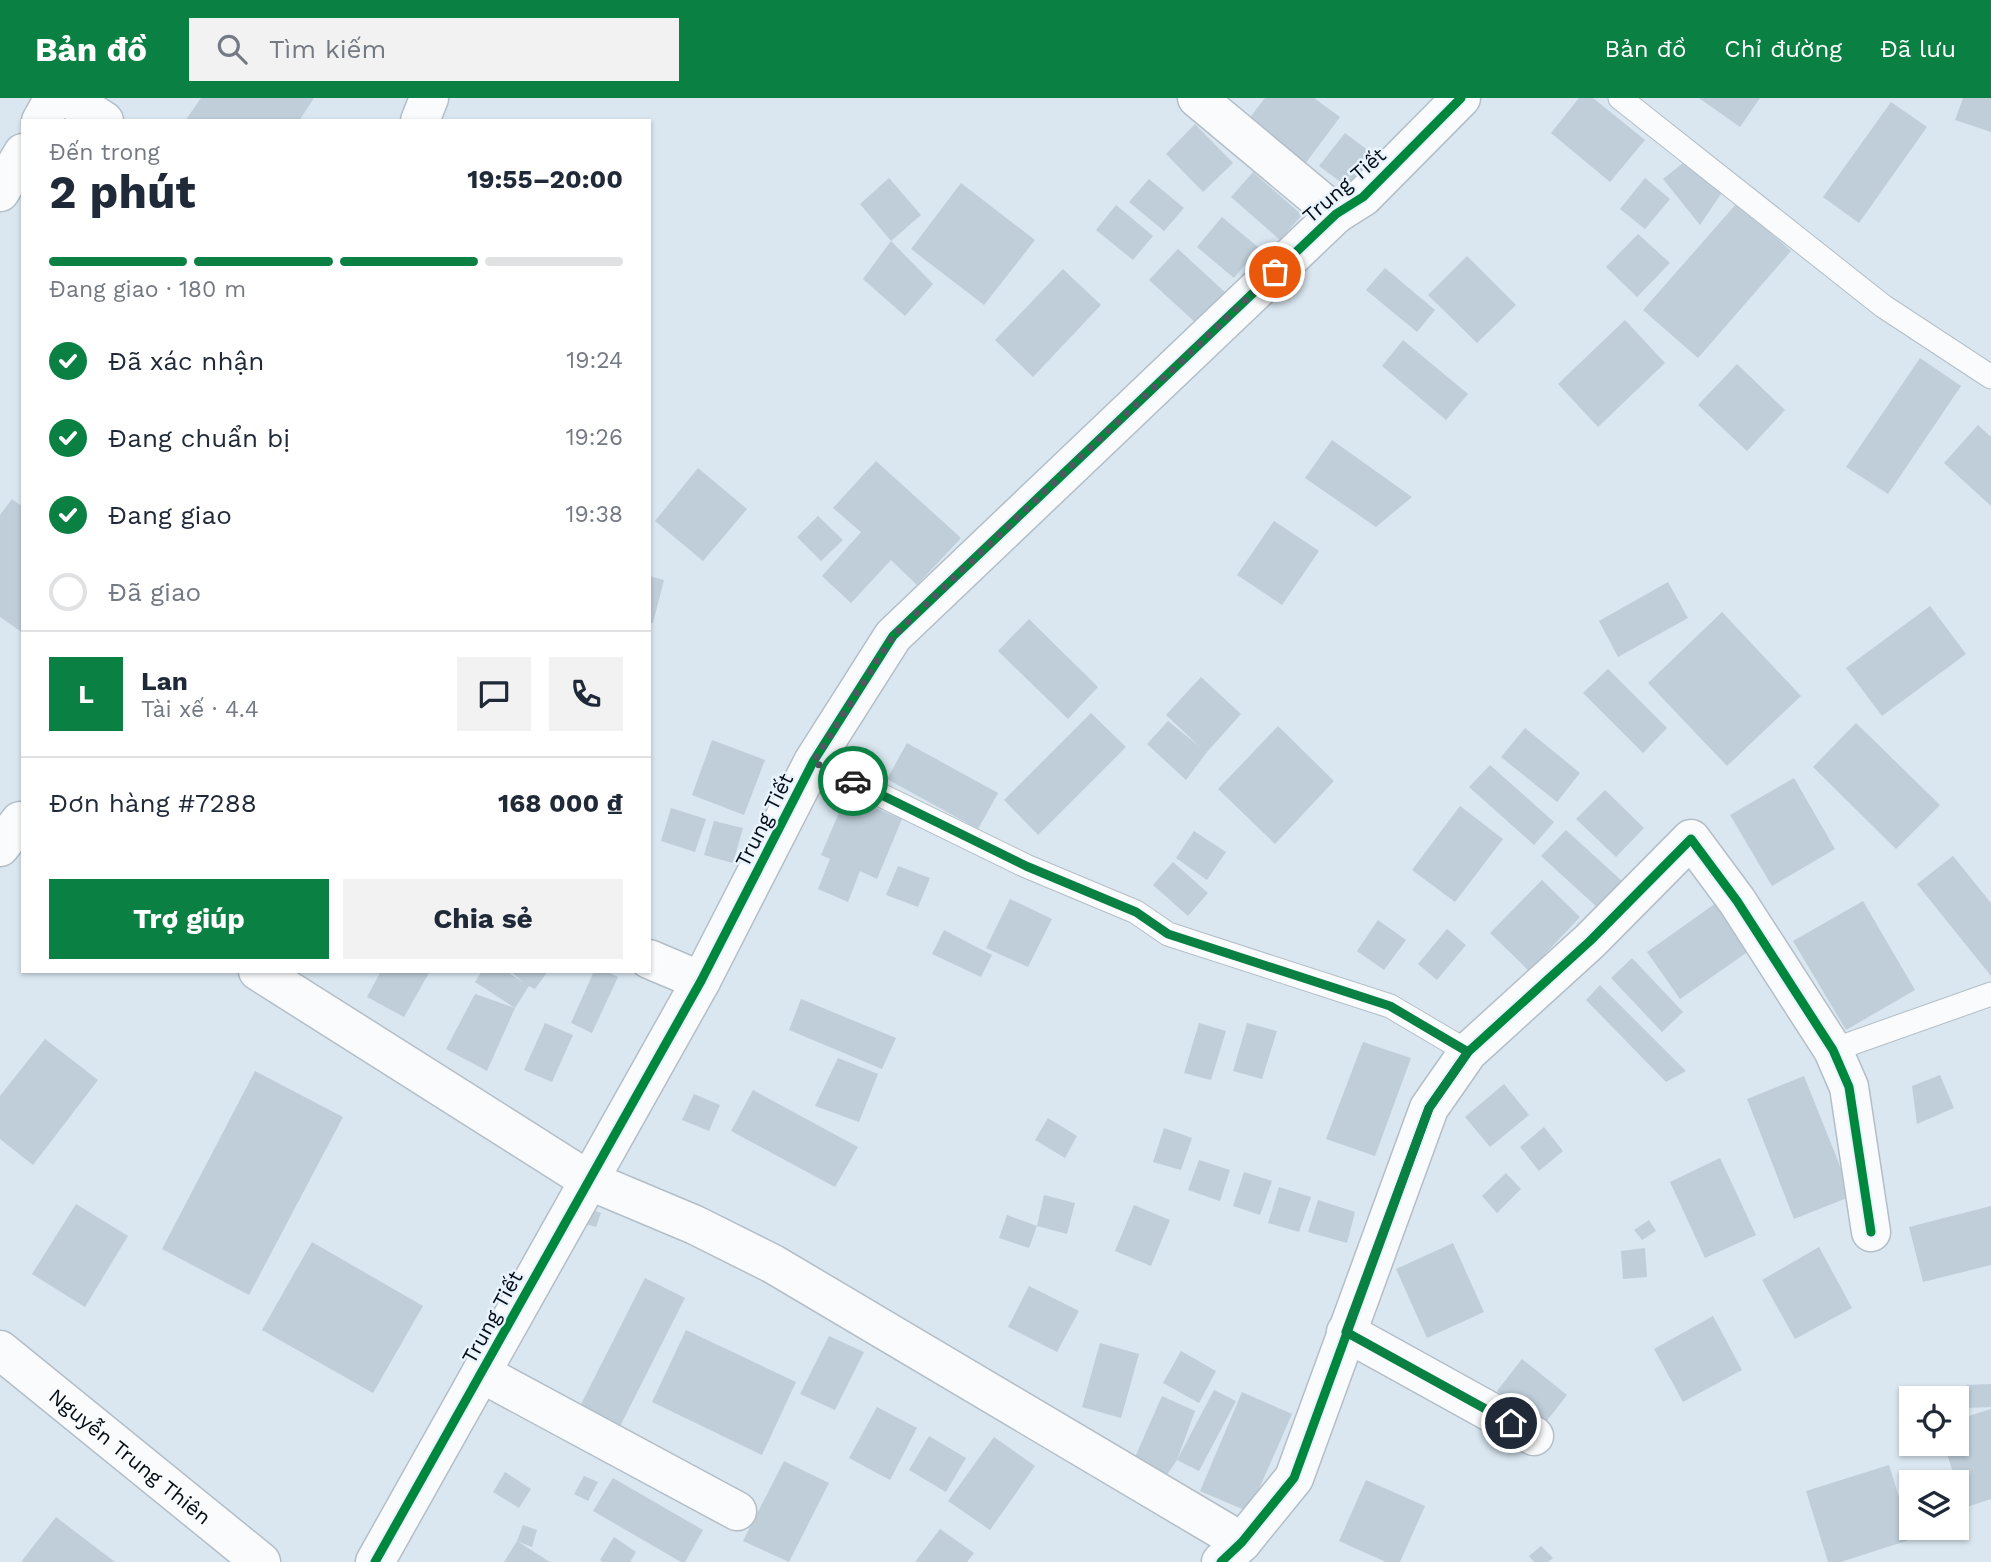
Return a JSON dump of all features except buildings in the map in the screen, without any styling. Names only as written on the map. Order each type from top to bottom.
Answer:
[{"type":"street","points":[[42,119],[54,98]]},
{"type":"street","points":[[69,98],[101,119]]},
{"type":"street","points":[[421,119],[429,98]]},
{"type":"street","points":[[1197,98],[1336,214]]},
{"type":"street","name":"Trung Tiết","points":[[375,1562],[701,981],[813,762],[893,636],[1336,214],[1363,197],[1461,98]]},
{"type":"street","points":[[0,192],[21,156]]},
{"type":"street","points":[[261,973],[588,1180],[695,1225],[773,1264],[1231,1552],[1294,1478],[1429,1108],[1468,1052],[1590,941],[1691,839],[1737,901],[1833,1049],[1849,1087],[1871,1232]]},
{"type":"street","points":[[651,960],[701,981]]},
{"type":"street","points":[[1346,1332],[1534,1436]]},
{"type":"street","name":"Nguyễn Trung Thiên","points":[[0,1349],[261,1562]]},
{"type":"street","points":[[481,1373],[737,1511]]},
{"type":"lane","points":[[1620,98],[1883,306],[1991,377]]},
{"type":"lane","points":[[813,762],[1026,866],[1136,912],[1168,934],[1390,1006],[1468,1052]]},
{"type":"lane","points":[[1833,1049],[1991,995]]},
{"type":"cycle path","points":[[375,1562],[701,981],[813,762],[893,636],[1336,214],[1363,197],[1461,98]]},
{"type":"cycle path","points":[[1221,1562],[1242,1542],[1294,1478],[1429,1108],[1468,1052],[1590,941],[1691,839],[1737,901],[1833,1050],[1849,1087],[1871,1232]]},
{"type":"way so far","points":[[853,781],[813,762],[893,636],[1275,272]]},
{"type":"route","points":[[853,781],[1026,866],[1136,912],[1168,934],[1390,1006],[1468,1052],[1429,1108],[1346,1332],[1511,1423]]}]
